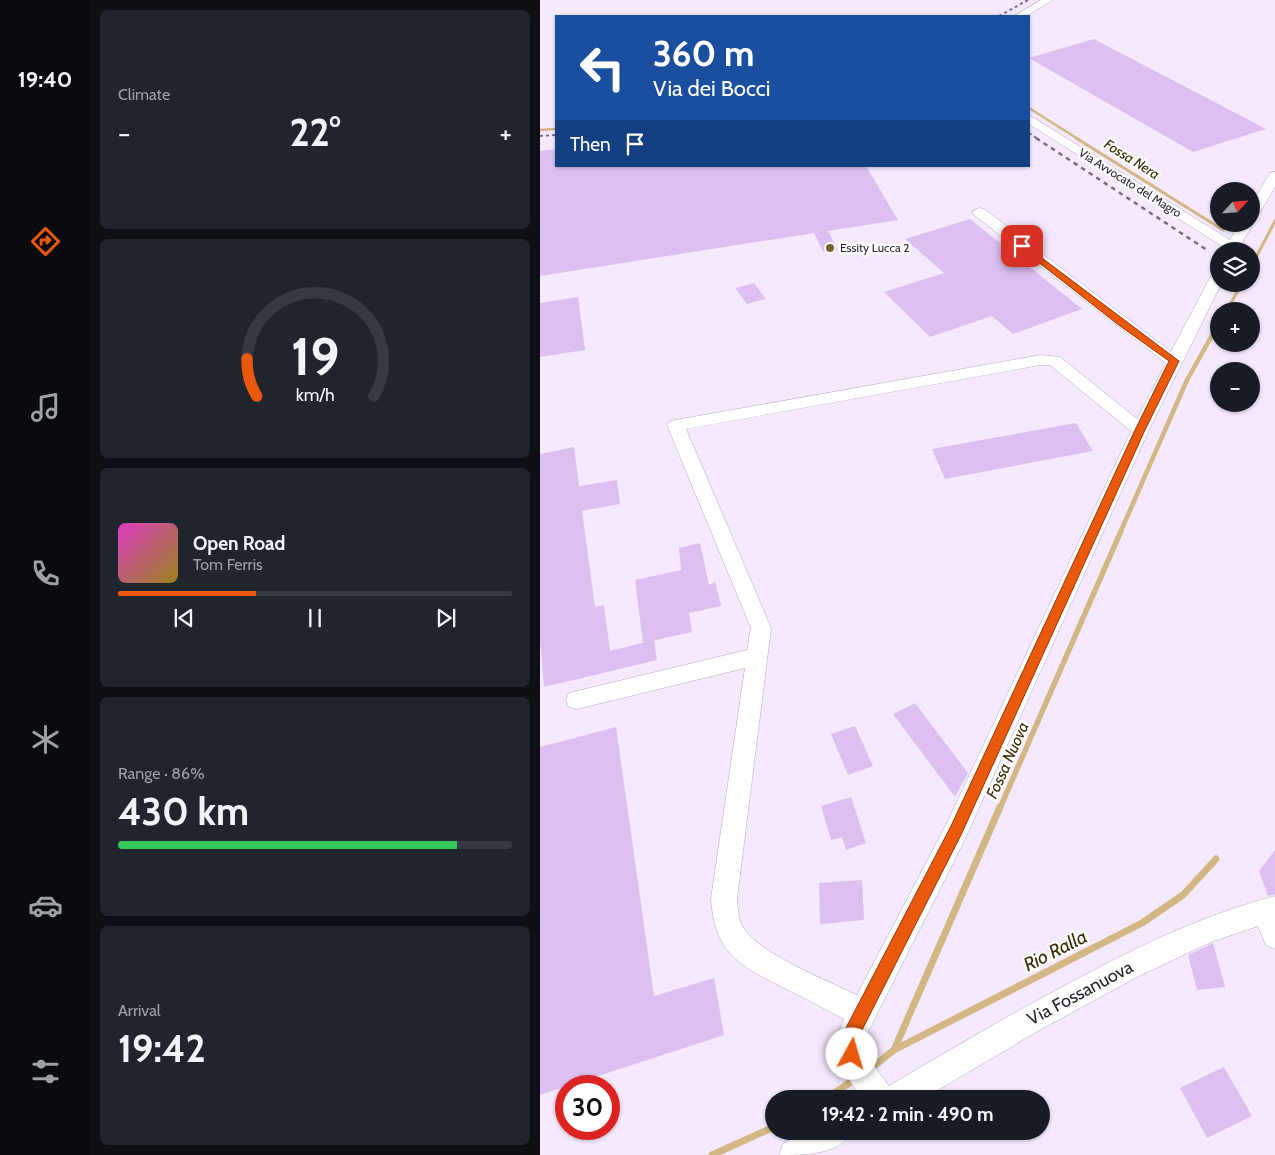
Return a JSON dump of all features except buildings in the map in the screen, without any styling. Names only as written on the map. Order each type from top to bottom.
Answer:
[{"type":"street","points":[[1021,15],[1048,0]]},
{"type":"street","name":"Via Avvocato del Magro","points":[[1030,120],[1220,242]]},
{"type":"street","points":[[1260,201],[1275,176]]},
{"type":"street","points":[[979,212],[1123,324],[1174,361]]},
{"type":"street","points":[[876,1087],[852,1054],[851,1040],[862,1013],[956,831],[1140,430],[1210,291]]},
{"type":"street","points":[[862,1013],[754,958],[742,949],[727,926],[724,899],[761,628],[676,425],[1031,362],[1054,360],[1140,430]]},
{"type":"street","points":[[577,700],[757,656]]},
{"type":"street","name":"Via Fossanuova","points":[[876,1087],[1041,1013],[1155,953],[1212,928],[1272,919]]},
{"type":"street","points":[[804,1152],[823,1140]]},
{"type":"waterway","name":"Fossa Nera","points":[[1030,109],[1078,139]]},
{"type":"waterway","name":"Fossa Nera","points":[[540,130],[555,129]]},
{"type":"waterway","name":"Fossa Nera","points":[[1076,138],[1210,222]]},
{"type":"waterway","name":"Fossa Nuova","points":[[1260,250],[1275,221]]},
{"type":"waterway","name":"Fossa Nuova","points":[[1231,302],[1237,292]]},
{"type":"waterway","name":"Fossa Nuova","points":[[1120,533],[1187,380],[1210,339]]},
{"type":"waterway","name":"Fossa Nuova","points":[[1000,808],[1121,531]]},
{"type":"waterway","name":"Fossa Nuova","points":[[894,1050],[1000,807]]},
{"type":"waterway","name":"Rio Ralla","points":[[894,1050],[1142,923],[1183,895],[1216,859]]},
{"type":"waterway","name":"Fossa Nuova","points":[[870,1069],[894,1050]]},
{"type":"waterway","name":"Fossa Nuova","points":[[839,1090],[855,1079]]},
{"type":"waterway","name":"Fossa Nuova","points":[[712,1155],[765,1131]]},
{"type":"railway","points":[[1001,15],[1028,0]]},
{"type":"railway","points":[[1030,134],[1038,139]]},
{"type":"railway","points":[[540,136],[555,135]]},
{"type":"railway","points":[[1036,138],[1207,250]]},
{"type":"place","name":"Essity Lucca 2","points":[[830,248]]},
{"type":"route","points":[[852,1054],[850,1047],[853,1031],[956,831],[1140,430],[1174,361],[1022,246]]}]
